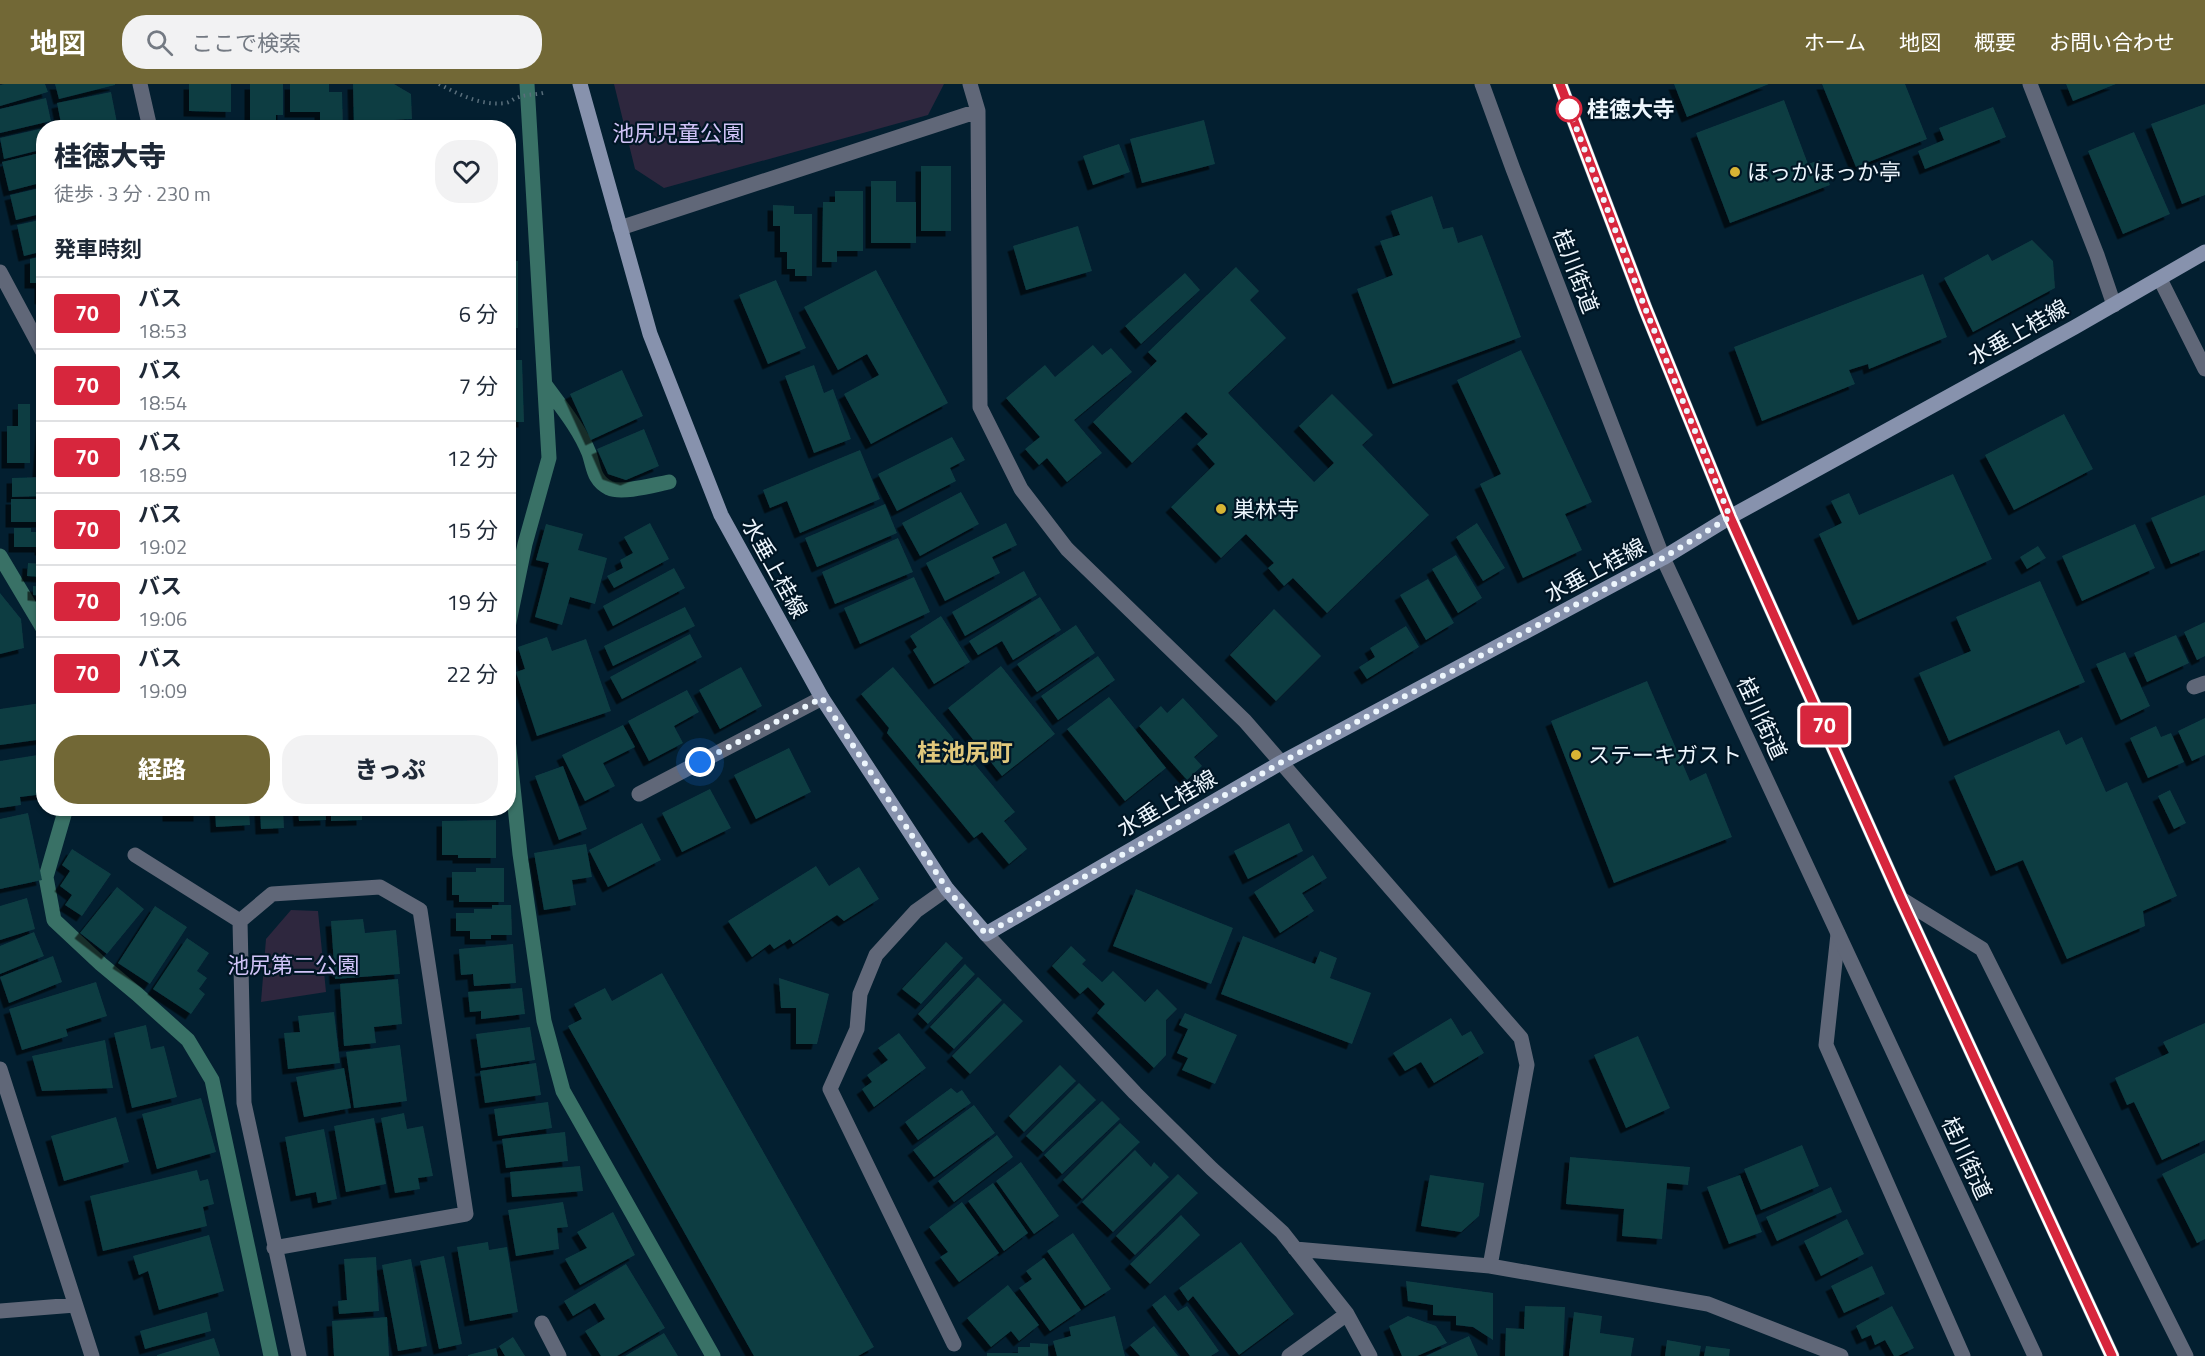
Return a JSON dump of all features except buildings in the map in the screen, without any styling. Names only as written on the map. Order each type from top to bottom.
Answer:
[{"type":"main road","name":"水垂上桂線","points":[[580,84],[650,334],[721,515],[822,698],[947,889],[986,934],[1282,762],[1663,558],[1730,517],[2114,305],[2205,252]]},
{"type":"street","points":[[140,84],[148,120]]},
{"type":"street","points":[[970,84],[978,111],[980,407],[1021,489],[1067,549],[1245,721],[1521,1038],[1527,1065],[1490,1266]]},
{"type":"street","name":"桂川街道","points":[[1482,84],[1512,169],[1663,558],[2035,1356]]},
{"type":"street","points":[[1560,84],[1645,308],[1730,517],[1901,899],[2112,1356]]},
{"type":"street","points":[[2030,84],[2097,255],[2114,305]]},
{"type":"street","points":[[620,228],[978,111]]},
{"type":"street","points":[[0,272],[36,339]]},
{"type":"street","points":[[2160,279],[2205,369]]},
{"type":"street","points":[[639,794],[822,698]]},
{"type":"street","points":[[135,855],[240,921]]},
{"type":"street","points":[[240,921],[272,894],[380,887],[420,910],[465,1214],[274,1248]]},
{"type":"street","points":[[947,889],[916,911],[876,955],[860,994],[856,1029],[830,1089],[954,1344]]},
{"type":"street","points":[[1901,899],[1982,950],[2186,1356]]},
{"type":"street","points":[[240,921],[244,1103],[299,1356]]},
{"type":"street","points":[[986,934],[1135,1093],[1212,1169],[1282,1232],[1347,1314],[1370,1356]]},
{"type":"street","points":[[1838,934],[1826,1045],[1963,1356]]},
{"type":"street","points":[[0,1069],[92,1356]]},
{"type":"street","points":[[1295,1249],[1490,1266],[1708,1304],[1840,1356]]},
{"type":"street","points":[[0,1311],[75,1305]]},
{"type":"street","points":[[1289,1356],[1347,1314]]},
{"type":"street","points":[[542,1323],[559,1356]]},
{"type":"path","points":[[439,84],[465,98],[488,103],[508,102],[519,97],[535,96]]},
{"type":"green space","name":"池尻児童公園","points":[[614,84],[944,84],[928,115],[664,188],[635,169]]},
{"type":"green space","name":"池尻第二公園","points":[[291,910],[318,911],[326,992],[261,1002],[266,939]]},
{"type":"waterway","points":[[516,588],[525,544],[549,458],[527,84]]},
{"type":"waterway","points":[[546,386],[580,435],[595,473],[604,485],[615,490],[622,490],[669,482]]},
{"type":"waterway","points":[[0,556],[36,617]]},
{"type":"waterway","points":[[64,816],[46,877],[54,920],[188,1040],[212,1080],[271,1356]]},
{"type":"waterway","points":[[516,816],[544,1021],[563,1091],[713,1356]]},
{"type":"bus line","name":"70","points":[[1560,84],[1645,308],[1730,517],[1901,899],[2112,1356]]},
{"type":"place","name":"桂徳大寺","points":[[1569,109]]},
{"type":"place","name":"ほっかほっか亭","points":[[1735,172]]},
{"type":"place","name":"巣林寺","points":[[1221,509]]},
{"type":"place","name":"ステーキガスト","points":[[1576,755]]},
{"type":"district","name":"桂池尻町","points":[[965,753]]},
{"type":"route","points":[[700,762],[822,698],[947,889],[986,934],[1282,762],[1663,558],[1730,517],[1645,308],[1569,109]]}]
